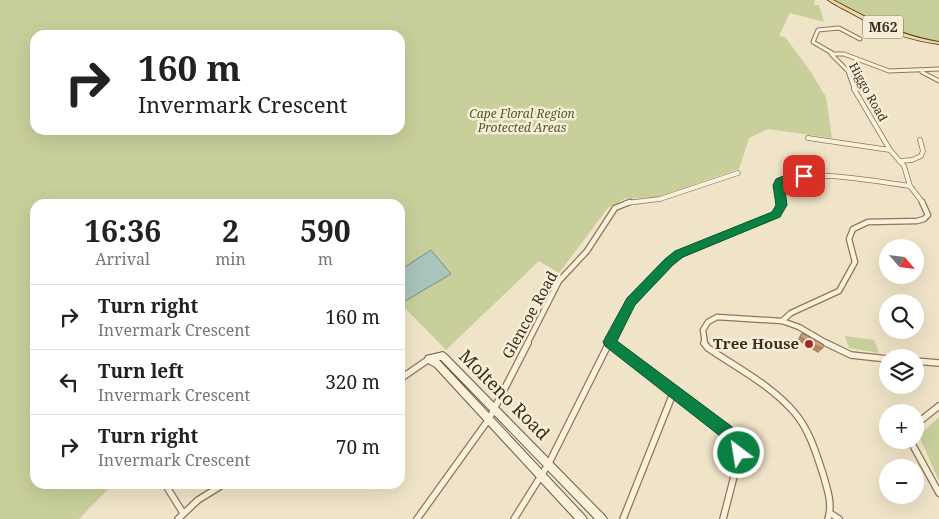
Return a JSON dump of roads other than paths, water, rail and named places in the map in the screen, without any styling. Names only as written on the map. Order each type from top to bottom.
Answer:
[{"type":"main road","name":"M62","points":[[830,0],[893,32],[915,40],[939,43]]},
{"type":"street","points":[[832,53],[814,43],[813,39],[818,30],[839,28],[860,38]]},
{"type":"street","name":"Higgo Road","points":[[832,53],[844,54],[889,71],[939,69]]},
{"type":"street","name":"Higgo Road","points":[[782,321],[791,313],[841,289],[854,262],[849,239],[854,227],[869,221],[917,221],[927,217],[928,213],[926,207],[910,186],[905,168],[890,150],[855,92],[848,71],[832,53]]},
{"type":"street","points":[[920,71],[939,81]]},
{"type":"street","points":[[808,138],[890,150]]},
{"type":"street","points":[[900,161],[912,160],[921,156],[923,151],[920,140]]},
{"type":"street","name":"Glencoe Road","points":[[416,519],[489,419],[559,281],[587,250],[615,208],[629,202],[660,199],[738,173]]},
{"type":"street","points":[[514,519],[549,463],[631,302],[675,257],[778,212],[782,202],[778,185],[782,179],[811,176],[910,186]]},
{"type":"street","points":[[838,519],[829,516],[830,496],[822,471],[798,417],[775,394],[708,348],[701,336],[706,325],[717,317],[782,321],[799,327],[851,355],[879,358]]},
{"type":"street","points":[[610,342],[726,431],[737,445],[739,457],[722,519]]},
{"type":"street","name":"Molteno Road","points":[[429,359],[443,356],[602,519]]},
{"type":"street","points":[[405,375],[429,359]]},
{"type":"street","name":"Molteno Road","points":[[429,359],[444,370],[582,519]]},
{"type":"street","points":[[924,362],[939,363]]},
{"type":"street","points":[[444,370],[452,365]]},
{"type":"street","points":[[463,391],[471,385]]},
{"type":"street","points":[[623,519],[674,391]]},
{"type":"street","points":[[924,418],[939,406]]},
{"type":"street","points":[[498,429],[506,420]]},
{"type":"street","points":[[514,446],[523,438]]},
{"type":"street","points":[[915,449],[939,493]]},
{"type":"street","points":[[168,489],[181,516],[198,500],[216,489]]},
{"type":"street","points":[[565,500],[575,490]]},
{"type":"water","points":[[431,250],[451,274],[405,301],[405,267]]},
{"type":"place","name":"Tree House","points":[[809,344]]},
{"type":"park label","name":"Cape Floral Region Protected Areas","points":[[522,121]]}]
